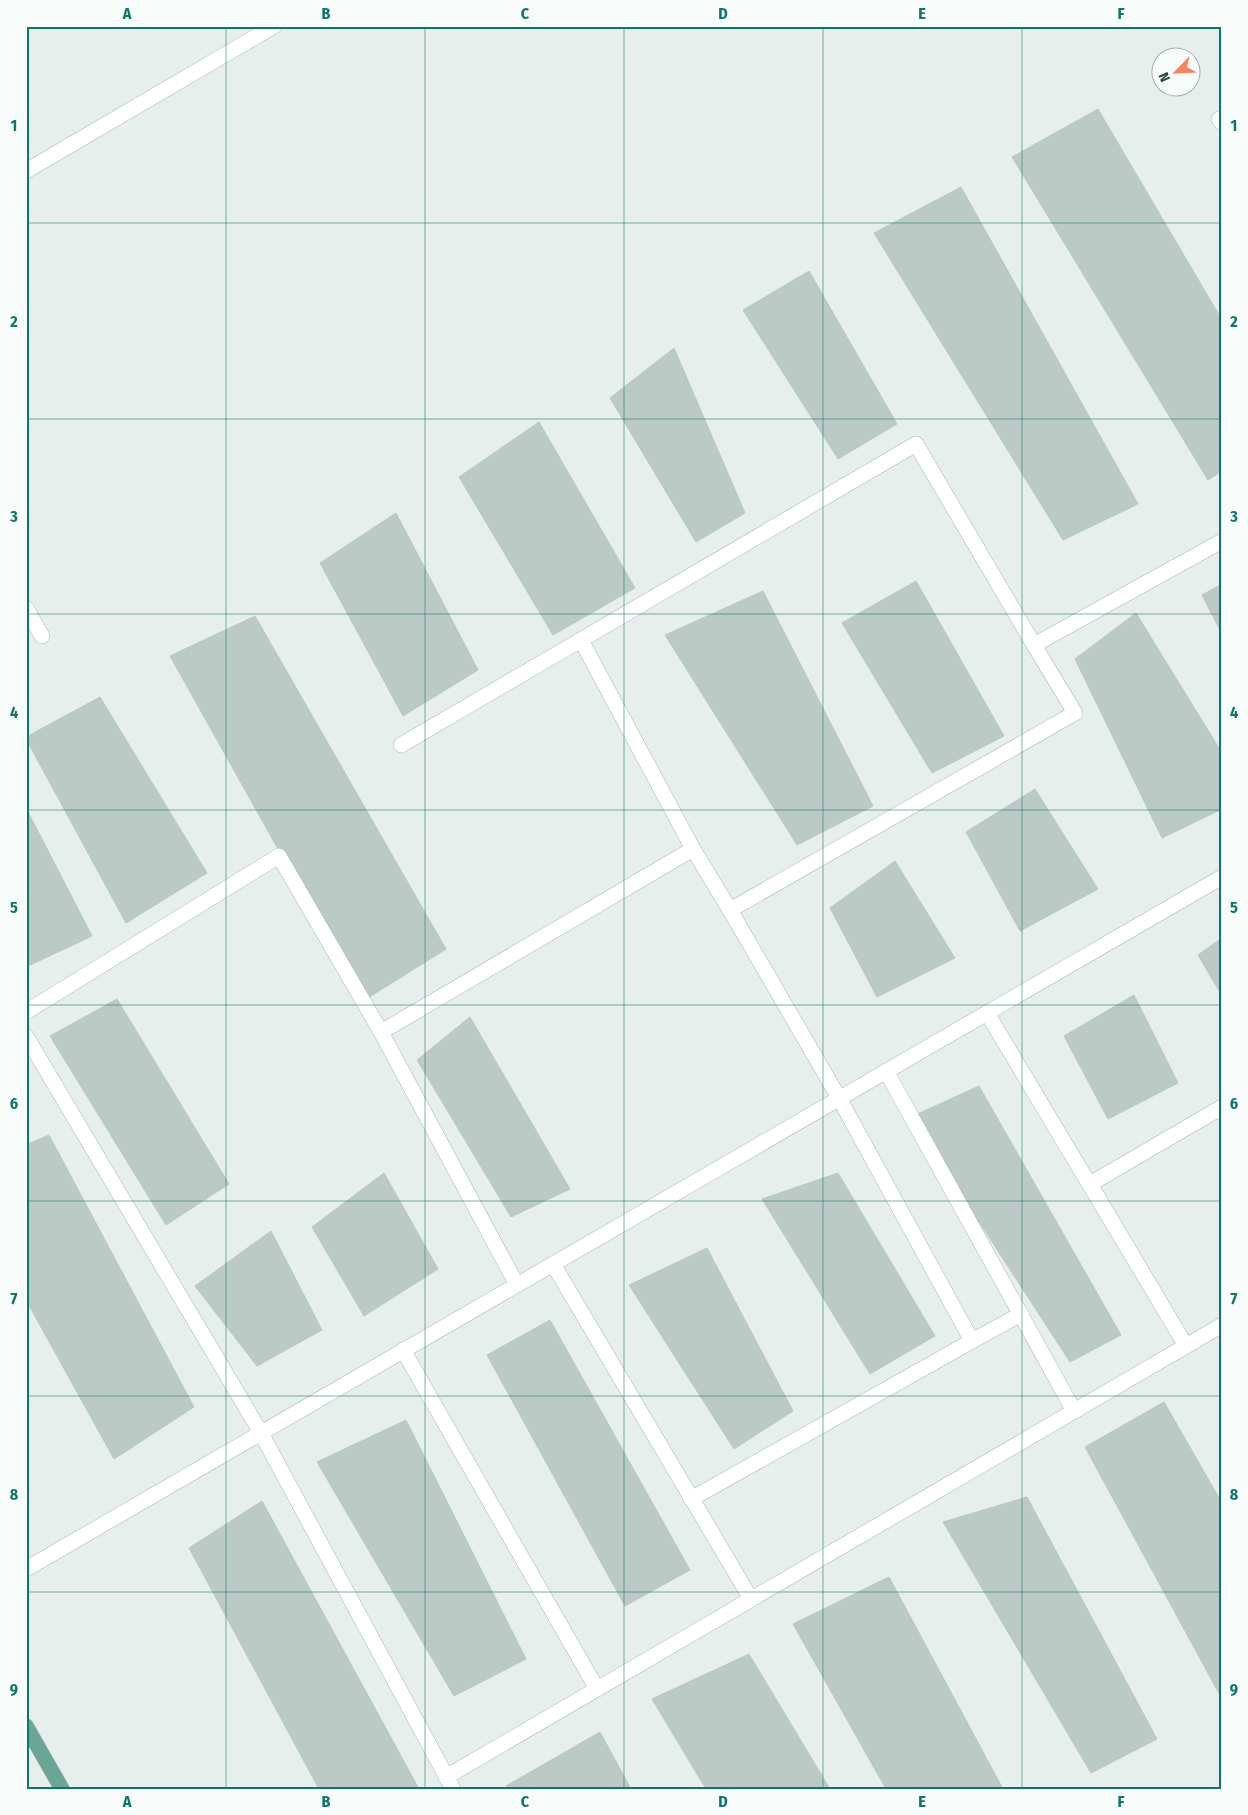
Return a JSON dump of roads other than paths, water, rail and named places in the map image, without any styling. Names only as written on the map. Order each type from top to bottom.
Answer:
[{"type":"main road","points":[[26,1726],[62,1789]]},
{"type":"street","points":[[26,171],[274,26]]},
{"type":"street","points":[[1222,118],[1219,119],[1222,123]]},
{"type":"street","points":[[401,746],[916,444],[1075,713],[730,910]]},
{"type":"street","points":[[1034,645],[1222,542]]},
{"type":"street","points":[[26,608],[42,636]]},
{"type":"street","points":[[581,640],[693,849],[839,1098],[972,1341]]},
{"type":"street","points":[[381,1032],[693,849]]},
{"type":"street","points":[[26,1012],[279,856],[381,1032],[517,1285]]},
{"type":"street","points":[[26,1569],[1222,877]]},
{"type":"street","points":[[987,1013],[1186,1346]]},
{"type":"street","points":[[26,1036],[261,1433],[450,1783],[597,1689],[1222,1325]]},
{"type":"street","points":[[886,1071],[1074,1411]]},
{"type":"street","points":[[1090,1184],[1222,1107]]},
{"type":"street","points":[[553,1264],[751,1599]]},
{"type":"street","points":[[692,1499],[1021,1314]]},
{"type":"street","points":[[403,1350],[597,1689]]}]
